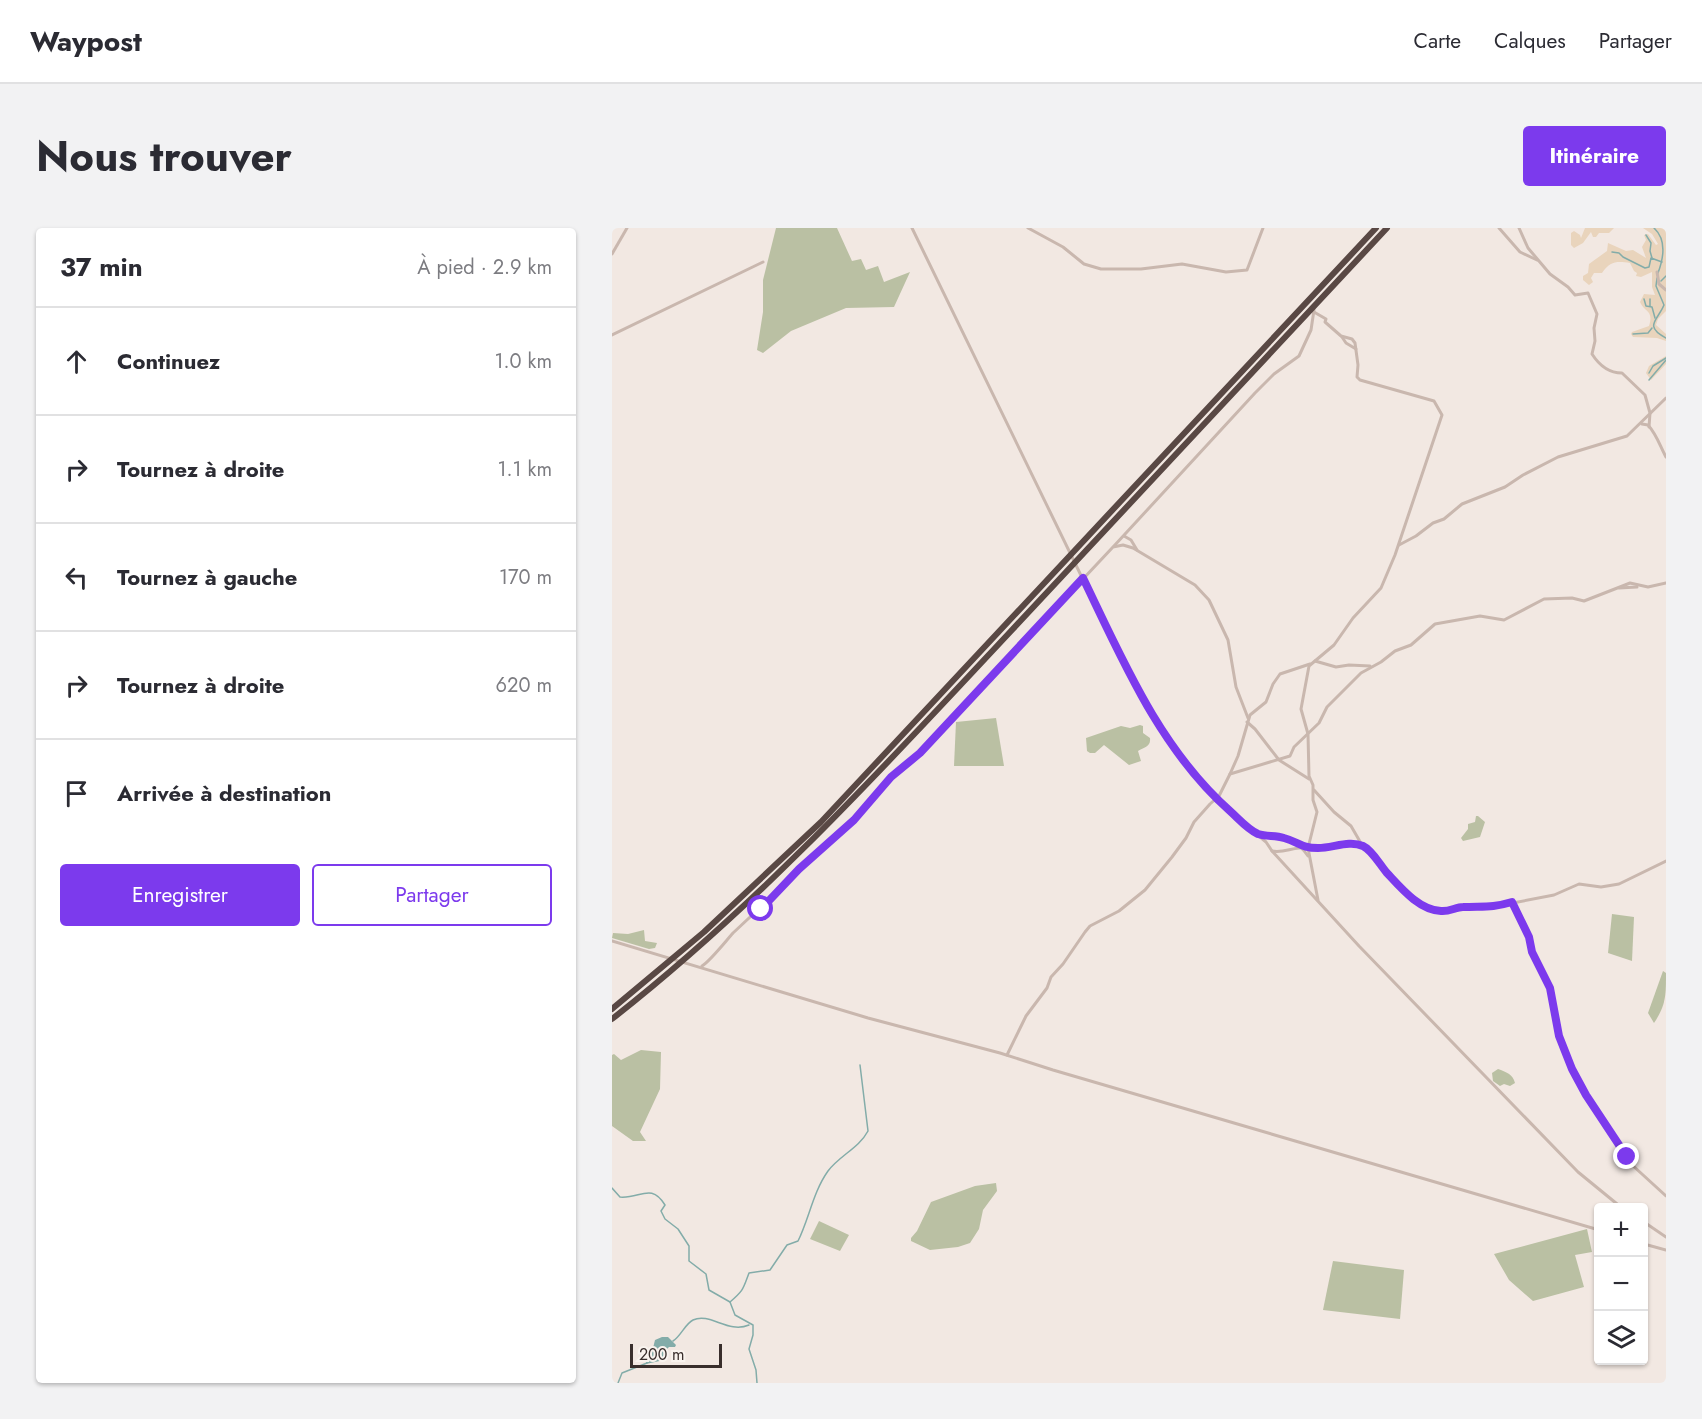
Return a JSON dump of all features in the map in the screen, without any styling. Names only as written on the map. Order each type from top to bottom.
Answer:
[{"type":"highway","points":[[612,1009],[673,959],[821,822],[1376,228]]},
{"type":"highway","points":[[612,1019],[683,961],[783,871],[875,778],[1387,228]]},
{"type":"street","points":[[612,254],[627,228]]},
{"type":"street","points":[[912,228],[1126,668],[1162,732],[1216,799],[1256,833],[1318,902],[1578,1172],[1616,1203]]},
{"type":"street","points":[[1028,228],[1063,247],[1083,264],[1091,267],[1127,269],[1182,264],[1226,272],[1247,270],[1263,228]]},
{"type":"street","points":[[1499,228],[1520,252],[1539,261]]},
{"type":"street","points":[[1519,228],[1524,243],[1550,274],[1575,295],[1588,293],[1597,314],[1592,354],[1604,368],[1615,373],[1622,373],[1645,396],[1650,413],[1649,427]]},
{"type":"street","points":[[612,335],[763,262]]},
{"type":"street","points":[[1657,272],[1659,284],[1666,290]]},
{"type":"street","points":[[1006,1055],[1026,1016],[1047,988],[1051,976],[1063,964],[1085,932],[1090,926],[1119,911],[1145,890],[1186,838],[1194,822],[1216,799],[1238,756],[1247,720],[1266,702],[1277,676],[1310,664],[1334,645],[1353,618],[1378,592],[1398,546],[1442,415],[1434,401],[1360,380],[1356,349],[1352,339],[1341,336],[1314,309]]},
{"type":"street","points":[[700,966],[708,963],[716,951],[734,933],[854,820],[891,777],[920,753],[1274,374],[1299,356],[1311,330],[1314,309]]},
{"type":"street","points":[[1398,546],[1430,524],[1444,519],[1462,504],[1505,488],[1523,475],[1558,457],[1623,438],[1640,425],[1666,398]]},
{"type":"street","points":[[1640,425],[1646,424],[1649,427],[1660,442],[1666,457]]},
{"type":"street","points":[[1124,536],[1131,540],[1138,551]]},
{"type":"street","points":[[1113,548],[1123,545],[1138,551],[1195,585],[1209,600],[1228,640],[1236,687],[1247,720],[1279,760],[1310,781]]},
{"type":"street","points":[[1230,774],[1290,756],[1294,747],[1319,723],[1327,707],[1361,672],[1395,651],[1411,645],[1425,631],[1438,623],[1480,616],[1504,620],[1544,599],[1572,598],[1584,601],[1630,584],[1648,587],[1666,583]]},
{"type":"street","points":[[1314,661],[1336,667],[1372,666]]},
{"type":"street","points":[[1310,664],[1300,710],[1308,734],[1310,781],[1313,788],[1334,812],[1351,826],[1362,846]]},
{"type":"street","points":[[1295,670],[1302,672],[1307,678]]},
{"type":"street","points":[[1313,788],[1317,816],[1308,847],[1318,902]]},
{"type":"street","points":[[1256,833],[1294,841],[1302,847],[1309,858]]},
{"type":"street","points":[[1272,852],[1350,843],[1365,847],[1408,894],[1425,908],[1441,911],[1461,907],[1497,906],[1554,896],[1579,884],[1601,887],[1619,884],[1666,861]]},
{"type":"street","points":[[1512,902],[1529,937],[1532,952],[1550,988],[1559,1036],[1572,1069],[1586,1095],[1631,1164],[1666,1196]]},
{"type":"street","points":[[612,941],[868,1018],[1006,1055],[1594,1229]]},
{"type":"street","points":[[1648,1225],[1666,1238]]},
{"type":"street","points":[[1648,1245],[1666,1250]]},
{"type":"green space","points":[[776,228],[837,228],[852,261],[861,259],[866,270],[878,266],[884,282],[910,272],[894,307],[846,308],[791,331],[763,353],[757,350],[763,312],[763,280]]},
{"type":"green space","points":[[996,718],[1004,766],[954,766],[956,722]]},
{"type":"green space","points":[[1121,726],[1130,728],[1143,726],[1143,733],[1150,738],[1148,745],[1138,751],[1141,761],[1129,765],[1104,745],[1095,753],[1087,751],[1086,738]]},
{"type":"green space","points":[[1476,816],[1485,822],[1480,837],[1463,841],[1461,838],[1468,829],[1468,824],[1475,822]]},
{"type":"green space","points":[[1612,914],[1634,917],[1632,961],[1608,953]]},
{"type":"green space","points":[[644,930],[645,941],[657,943],[655,948],[649,949],[612,938],[613,933],[628,934]]},
{"type":"green space","points":[[1663,971],[1666,973],[1664,1000],[1654,1023],[1648,1013]]},
{"type":"green space","points":[[641,1050],[661,1052],[660,1089],[640,1132],[646,1141],[633,1141],[612,1126],[612,1055],[614,1054],[621,1060]]},
{"type":"green space","points":[[1498,1069],[1511,1075],[1515,1083],[1510,1086],[1504,1084],[1500,1086],[1493,1081],[1492,1073]]},
{"type":"green space","points":[[996,1183],[997,1191],[983,1210],[979,1229],[970,1243],[958,1247],[930,1250],[911,1241],[931,1202],[975,1186]]},
{"type":"green space","points":[[819,1221],[849,1235],[840,1251],[810,1239]]},
{"type":"green space","points":[[1587,1229],[1592,1252],[1575,1255],[1584,1287],[1533,1301],[1509,1280],[1494,1254]]},
{"type":"green space","points":[[1333,1261],[1404,1270],[1400,1319],[1323,1310]]},
{"type":"sand","points":[[1585,228],[1614,228],[1609,233],[1599,233],[1596,237],[1593,237],[1591,232],[1583,243],[1574,248],[1571,245],[1571,233],[1574,231],[1581,238]]},
{"type":"sand","points":[[1643,228],[1665,228],[1666,230],[1666,311],[1658,319],[1656,325],[1666,334],[1666,341],[1657,338],[1633,337],[1631,334],[1649,326],[1650,314],[1640,302],[1644,294],[1655,295],[1652,287],[1652,272],[1641,277],[1636,276],[1637,273],[1630,263],[1618,262],[1608,266],[1602,273],[1594,273],[1591,278],[1593,282],[1589,285],[1583,280],[1583,276],[1588,273],[1589,264],[1607,251],[1608,243],[1626,251],[1633,250],[1646,258],[1642,247],[1646,240],[1644,235],[1648,234],[1656,245],[1658,244],[1652,234]]},
{"type":"sand","points":[[1666,356],[1666,364],[1651,380],[1646,373],[1649,366]]},
{"type":"water","points":[[668,1337],[676,1345],[675,1347],[669,1347],[664,1352],[664,1360],[646,1364],[655,1340]]},
{"type":"waterway","points":[[1654,228],[1661,237],[1663,249],[1658,273]]},
{"type":"waterway","points":[[1646,235],[1651,243],[1652,258]]},
{"type":"waterway","points":[[1612,252],[1619,253],[1645,268],[1649,267],[1651,258],[1662,262]]},
{"type":"waterway","points":[[1661,281],[1666,276]]},
{"type":"waterway","points":[[1657,278],[1656,286],[1664,305],[1654,326],[1655,330],[1666,338]]},
{"type":"waterway","points":[[1644,299],[1646,306],[1652,307],[1655,318]]},
{"type":"waterway","points":[[1650,299],[1650,306]]},
{"type":"waterway","points":[[1633,334],[1648,333],[1652,328]]},
{"type":"waterway","points":[[1649,373],[1653,366],[1666,358]]},
{"type":"waterway","points":[[1649,380],[1666,360]]},
{"type":"waterway","points":[[730,1302],[743,1289],[749,1273],[770,1270],[787,1245],[798,1241],[828,1171],[860,1142],[868,1131],[860,1065]]},
{"type":"waterway","points":[[612,1188],[620,1197],[650,1193],[660,1198],[665,1205],[661,1211],[665,1219],[678,1229],[689,1246],[689,1261],[706,1274],[709,1290],[730,1302],[735,1315],[753,1325],[749,1349],[756,1370],[757,1383]]},
{"type":"waterway","points":[[673,1341],[690,1322],[699,1318],[734,1327],[749,1325]]},
{"type":"waterway","points":[[618,1383],[622,1373],[647,1363]]},
{"type":"route","points":[[761,909],[799,869],[854,820],[891,777],[920,753],[1083,578],[1126,668],[1162,732],[1213,797],[1248,828],[1266,836],[1294,841],[1302,847],[1321,848],[1350,843],[1365,847],[1386,872],[1425,908],[1447,911],[1461,907],[1491,907],[1512,902],[1529,937],[1532,952],[1550,988],[1559,1036],[1572,1069],[1586,1095],[1627,1157]]}]
